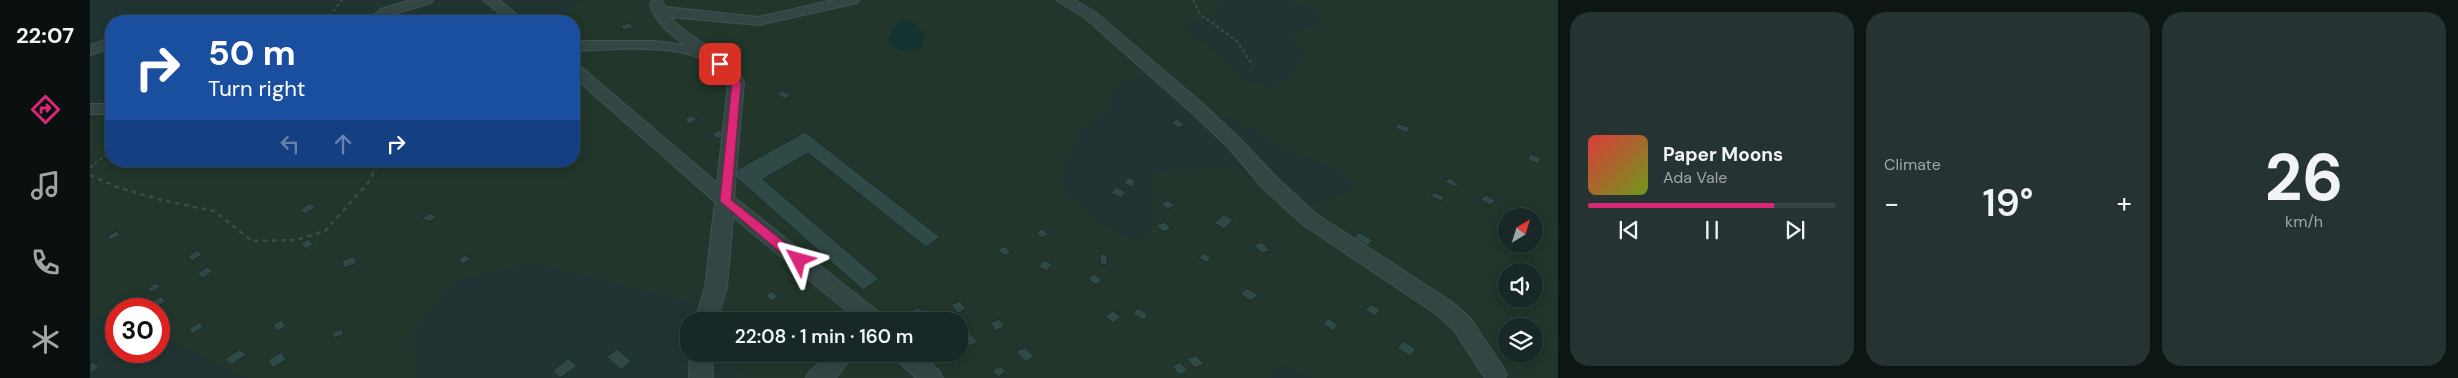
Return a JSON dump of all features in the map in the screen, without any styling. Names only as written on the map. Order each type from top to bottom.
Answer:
[{"type":"street","points":[[382,15],[386,12],[426,0]]},
{"type":"street","points":[[490,0],[510,15]]},
{"type":"street","points":[[658,5],[760,21],[852,0]]},
{"type":"street","points":[[1062,0],[1090,15],[1196,107],[1236,145],[1268,181],[1309,219],[1444,308],[1462,324],[1495,374]]},
{"type":"street","points":[[658,5],[678,32],[729,70],[736,83],[726,201],[716,287],[709,312]]},
{"type":"street","points":[[90,50],[105,45]]},
{"type":"street","points":[[580,46],[666,45],[712,57]]},
{"type":"street","points":[[580,74],[726,201],[861,312]]},
{"type":"street","points":[[90,109],[105,109]]},
{"type":"street","points":[[701,362],[701,378]]},
{"type":"street","points":[[818,378],[837,362]]},
{"type":"street","points":[[914,362],[931,378]]},
{"type":"path","points":[[331,15],[342,0]]},
{"type":"path","points":[[1193,0],[1201,14],[1237,41],[1253,66]]},
{"type":"path","points":[[90,167],[105,156]]},
{"type":"path","points":[[90,174],[117,187],[161,200],[214,210],[252,241],[296,240],[325,231],[368,183],[376,167]]},
{"type":"green space","points":[[584,0],[1222,0],[1219,5],[1218,14],[1180,27],[1217,53],[1230,68],[1250,82],[1271,88],[1292,74],[1305,53],[1295,45],[1290,35],[1305,27],[1321,24],[1324,16],[1307,6],[1280,0],[1558,0],[1558,378],[1314,378],[1284,365],[1273,368],[1269,378],[740,378],[737,362],[968,362],[968,312],[699,312],[687,301],[532,263],[453,281],[412,332],[416,378],[247,378],[170,341],[170,298],[105,298],[105,319],[90,315],[90,119],[105,113],[105,167],[580,167],[580,15],[560,15]],"holes":[[[1142,76],[1172,93],[1231,119],[1299,155],[1340,170],[1357,187],[1324,201],[1306,202],[1287,198],[1250,174],[1229,167],[1165,170],[1151,176],[1155,198],[1154,225],[1137,240],[1104,225],[1086,212],[1060,186],[1064,167],[1078,131],[1106,111],[1113,91],[1119,82]]]},
{"type":"water","points":[[904,20],[916,24],[924,34],[922,47],[904,51],[896,49],[888,43],[894,26]]},
{"type":"building","points":[[631,23],[633,28],[623,30],[621,25]]},
{"type":"building","points":[[782,91],[791,94],[786,99],[777,95]]},
{"type":"building","points":[[691,115],[697,119],[690,124],[684,120]]},
{"type":"building","points":[[1177,119],[1185,125],[1179,128],[1171,123]]},
{"type":"building","points":[[1398,123],[1410,128],[1407,133],[1395,128]]},
{"type":"building","points":[[718,130],[725,133],[719,139],[712,135]]},
{"type":"building","points":[[805,132],[940,237],[926,247],[808,153],[763,179],[879,279],[863,290],[731,173]]},
{"type":"building","points":[[1530,154],[1541,158],[1539,164],[1528,160]]},
{"type":"building","points":[[1128,177],[1136,181],[1132,187],[1124,183]]},
{"type":"building","points":[[1450,178],[1459,185],[1454,187],[1444,181]]},
{"type":"building","points":[[1116,187],[1126,192],[1121,198],[1111,193]]},
{"type":"building","points":[[1434,192],[1445,197],[1441,201],[1431,196]]},
{"type":"building","points":[[1486,195],[1496,201],[1490,205],[1480,199]]},
{"type":"building","points":[[1168,200],[1175,206],[1168,209],[1160,204]]},
{"type":"building","points":[[310,203],[316,207],[305,214],[300,210]]},
{"type":"building","points":[[430,213],[437,217],[429,222],[422,218]]},
{"type":"building","points":[[1224,214],[1233,220],[1224,229],[1214,223]]},
{"type":"building","points":[[1165,222],[1171,229],[1163,232],[1156,225]]},
{"type":"building","points":[[1042,229],[1049,234],[1042,238],[1036,233]]},
{"type":"building","points":[[117,231],[120,235],[110,240],[107,236]]},
{"type":"building","points":[[1359,232],[1373,240],[1368,246],[1354,238]]},
{"type":"building","points":[[309,239],[313,245],[305,249],[301,243]]},
{"type":"building","points":[[1262,242],[1270,251],[1262,253],[1254,245]]},
{"type":"building","points":[[1004,246],[1011,252],[1005,256],[998,250]]},
{"type":"building","points":[[198,250],[202,255],[192,261],[188,256]]},
{"type":"building","points":[[1203,253],[1211,257],[1207,263],[1199,258]]},
{"type":"building","points":[[1100,254],[1107,255],[1107,265],[1100,264]]},
{"type":"building","points":[[465,255],[471,259],[463,264],[458,260]]},
{"type":"building","points":[[354,256],[357,263],[344,268],[342,261]]},
{"type":"building","points":[[1043,260],[1052,264],[1047,271],[1039,267]]},
{"type":"building","points":[[207,267],[213,271],[203,278],[197,274]]},
{"type":"building","points":[[1094,274],[1102,280],[1096,285],[1088,279]]},
{"type":"building","points":[[155,283],[161,286],[152,292],[147,290]]},
{"type":"building","points":[[1247,288],[1258,295],[1251,301],[1240,294]]},
{"type":"building","points":[[771,291],[778,296],[773,301],[765,296]]},
{"type":"building","points":[[960,301],[966,309],[957,312],[951,305]]},
{"type":"building","points":[[1371,304],[1380,310],[1375,316],[1365,310]]},
{"type":"building","points":[[919,307],[923,312],[908,312]]},
{"type":"building","points":[[1137,308],[1148,314],[1144,320],[1133,314]]},
{"type":"building","points":[[1113,311],[1121,317],[1113,323],[1105,317]]},
{"type":"building","points":[[1328,318],[1338,325],[1333,331],[1323,324]]},
{"type":"building","points":[[999,319],[1005,326],[996,331],[990,323]]},
{"type":"building","points":[[281,320],[286,326],[278,331],[273,325]]},
{"type":"building","points":[[199,322],[204,326],[193,334],[188,330]]},
{"type":"building","points":[[343,329],[343,335],[332,338],[333,332]]},
{"type":"building","points":[[970,333],[978,342],[970,346],[968,344],[968,334]]},
{"type":"building","points":[[1403,341],[1416,349],[1410,356],[1397,348]]},
{"type":"building","points":[[1026,347],[1034,357],[1025,362],[1016,351]]},
{"type":"building","points":[[240,349],[246,355],[231,365],[225,359]]},
{"type":"building","points":[[617,349],[631,361],[621,370],[607,357]]},
{"type":"building","points":[[282,352],[286,360],[272,368],[268,360]]},
{"type":"building","points":[[1196,355],[1204,364],[1195,368],[1187,359]]},
{"type":"building","points":[[568,358],[577,366],[560,378],[553,371]]},
{"type":"building","points":[[93,362],[99,368],[90,373],[90,364]]},
{"type":"building","points":[[1179,362],[1188,370],[1180,375],[1172,367]]},
{"type":"building","points":[[1001,366],[1006,372],[998,377],[992,370]]},
{"type":"route","points":[[720,64],[729,70],[736,83],[726,201],[799,260]]}]
